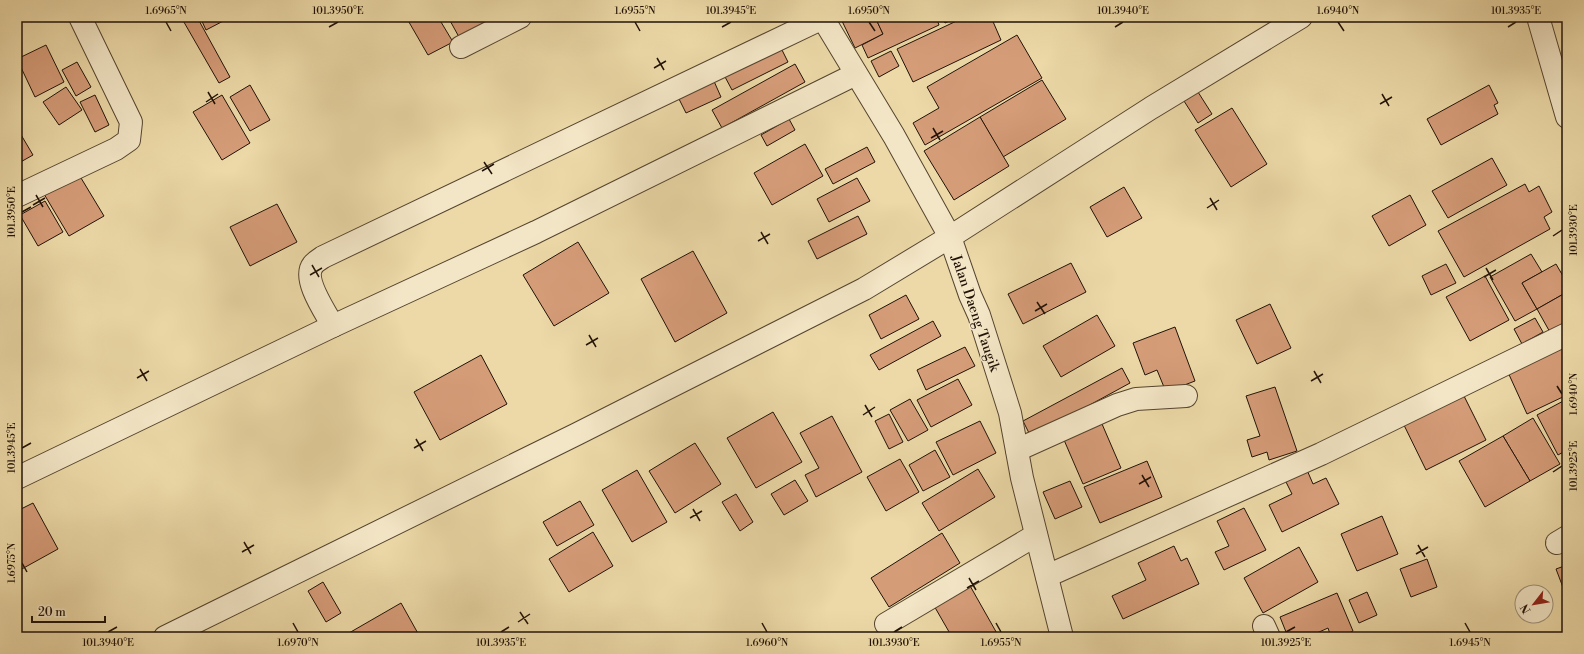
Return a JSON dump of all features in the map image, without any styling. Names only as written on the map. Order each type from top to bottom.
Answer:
[{"type":"street","points":[[17,196],[116,149],[129,140],[131,122],[80,17]]},
{"type":"street","points":[[461,47],[520,17]]},
{"type":"street","points":[[333,326],[318,299],[310,274],[313,264],[323,257],[823,17]]},
{"type":"street","name":"Jalan Daeng Taugik","points":[[823,17],[897,142],[950,237],[970,295],[979,315],[1010,413],[1022,478],[1062,637]]},
{"type":"street","points":[[165,637],[570,437],[864,289],[950,237],[1151,108],[1301,17]]},
{"type":"street","points":[[1538,17],[1567,117]]},
{"type":"street","points":[[17,478],[333,326],[536,232],[856,74]]},
{"type":"street","points":[[1047,576],[1321,454],[1567,334]]},
{"type":"street","points":[[1017,450],[1136,399],[1186,396]]},
{"type":"street","points":[[886,624],[1036,535]]},
{"type":"building","points":[[181,17],[197,17],[230,77],[219,83]]},
{"type":"building","points":[[200,17],[231,17],[206,30]]},
{"type":"building","points":[[406,17],[438,17],[453,42],[428,55]]},
{"type":"building","points":[[448,17],[483,17],[486,22],[459,37]]},
{"type":"building","points":[[851,17],[875,17],[883,34],[855,48],[842,21]]},
{"type":"building","points":[[875,17],[936,17],[939,25],[868,58],[862,45],[883,34]]},
{"type":"building","points":[[942,17],[958,17],[945,23]]},
{"type":"building","points":[[965,17],[991,17],[1001,40],[913,82],[897,49]]},
{"type":"building","points":[[1017,35],[1042,78],[925,145],[913,123],[939,108],[927,87]]},
{"type":"building","points":[[46,45],[64,82],[35,97],[17,59]]},
{"type":"building","points":[[780,46],[788,62],[732,90],[724,75]]},
{"type":"building","points":[[891,51],[899,66],[879,77],[871,61]]},
{"type":"building","points":[[77,62],[91,87],[76,96],[62,70]]},
{"type":"building","points":[[795,64],[805,82],[722,128],[712,110]]},
{"type":"building","points":[[713,79],[721,97],[686,113],[677,95]]},
{"type":"building","points":[[1042,80],[1066,119],[1003,157],[980,117]]},
{"type":"building","points":[[250,85],[270,120],[250,131],[230,97]]},
{"type":"building","points":[[1489,85],[1498,103],[1494,105],[1498,114],[1441,145],[1427,119]]},
{"type":"building","points":[[66,87],[82,110],[59,125],[43,102]]},
{"type":"building","points":[[1198,92],[1212,114],[1198,123],[1184,101]]},
{"type":"building","points":[[95,95],[109,125],[95,132],[80,102]]},
{"type":"building","points":[[222,95],[250,143],[222,160],[193,112]]},
{"type":"building","points":[[1232,108],[1267,164],[1231,187],[1195,130]]},
{"type":"building","points":[[980,117],[1009,166],[954,200],[924,151]]},
{"type":"building","points":[[789,119],[795,130],[767,146],[761,135]]},
{"type":"building","points":[[17,128],[33,155],[17,164]]},
{"type":"building","points":[[805,144],[823,176],[772,205],[754,173]]},
{"type":"building","points":[[867,147],[875,162],[833,184],[825,169]]},
{"type":"building","points":[[1492,158],[1507,185],[1448,218],[1432,191]]},
{"type":"building","points":[[78,173],[104,216],[69,236],[44,194]]},
{"type":"building","points":[[857,178],[870,201],[829,222],[817,199]]},
{"type":"building","points":[[1525,184],[1529,192],[1539,186],[1552,212],[1544,217],[1550,229],[1464,277],[1438,231]]},
{"type":"building","points":[[1124,187],[1142,218],[1107,237],[1090,207]]},
{"type":"building","points":[[1410,195],[1426,225],[1389,246],[1372,216]]},
{"type":"building","points":[[45,201],[63,232],[38,246],[20,215]]},
{"type":"building","points":[[277,204],[297,242],[250,266],[230,227]]},
{"type":"building","points":[[858,216],[867,234],[817,259],[808,241]]},
{"type":"building","points":[[17,236],[22,245],[17,248]]},
{"type":"building","points":[[578,242],[609,293],[554,326],[523,275]]},
{"type":"building","points":[[693,251],[727,313],[675,342],[641,279]]},
{"type":"building","points":[[1531,254],[1542,272],[1522,283],[1537,309],[1515,321],[1490,277]]},
{"type":"building","points":[[1071,263],[1086,292],[1023,324],[1008,294]]},
{"type":"building","points":[[1446,264],[1456,283],[1431,295],[1422,276]]},
{"type":"building","points":[[1556,264],[1567,283],[1567,292],[1537,309],[1522,283]]},
{"type":"building","points":[[1485,276],[1509,320],[1470,341],[1446,297]]},
{"type":"building","points":[[1567,292],[1567,325],[1551,334],[1537,309]]},
{"type":"building","points":[[906,295],[919,319],[881,339],[869,315]]},
{"type":"building","points":[[1270,304],[1291,348],[1257,364],[1236,320]]},
{"type":"building","points":[[1097,315],[1115,346],[1061,377],[1043,346]]},
{"type":"building","points":[[1535,318],[1543,332],[1522,344],[1514,329]]},
{"type":"building","points":[[933,321],[941,336],[879,370],[870,355]]},
{"type":"building","points":[[1175,327],[1195,381],[1166,392],[1157,370],[1145,375],[1133,343]]},
{"type":"building","points":[[1567,340],[1567,395],[1527,414],[1506,368]]},
{"type":"building","points":[[965,347],[975,366],[926,390],[917,370]]},
{"type":"building","points":[[481,355],[507,404],[440,440],[414,392]]},
{"type":"building","points":[[1122,368],[1130,383],[1031,437],[1023,421]]},
{"type":"building","points":[[958,379],[972,405],[931,427],[917,400]]},
{"type":"building","points":[[1275,387],[1297,451],[1269,460],[1267,452],[1252,457],[1247,440],[1260,436],[1246,396]]},
{"type":"building","points":[[1461,390],[1486,440],[1426,470],[1401,419]]},
{"type":"building","points":[[910,399],[928,430],[908,441],[890,410]]},
{"type":"building","points":[[1567,399],[1567,450],[1558,455],[1537,415]]},
{"type":"building","points":[[773,412],[802,462],[756,488],[727,438]]},
{"type":"building","points":[[889,414],[903,442],[889,449],[875,421]]},
{"type":"building","points":[[832,416],[862,472],[816,497],[805,475],[819,468],[800,433]]},
{"type":"building","points":[[1099,417],[1121,468],[1083,484],[1061,433]]},
{"type":"building","points":[[1533,418],[1560,464],[1530,481],[1503,436]]},
{"type":"building","points":[[980,421],[996,453],[953,475],[936,442]]},
{"type":"building","points":[[1503,436],[1530,481],[1485,507],[1459,461]]},
{"type":"building","points":[[695,443],[721,484],[675,513],[649,471]]},
{"type":"building","points":[[935,450],[950,477],[923,491],[909,465]]},
{"type":"building","points":[[900,459],[919,492],[886,511],[867,477]]},
{"type":"building","points":[[1147,461],[1162,497],[1100,523],[1084,487]]},
{"type":"building","points":[[978,469],[995,497],[939,531],[922,503]]},
{"type":"building","points":[[637,470],[667,522],[632,542],[602,490]]},
{"type":"building","points":[[1307,470],[1313,484],[1326,478],[1339,504],[1282,532],[1269,505],[1292,494],[1285,480]]},
{"type":"building","points":[[795,480],[808,501],[784,515],[771,494]]},
{"type":"building","points":[[1070,481],[1082,507],[1055,519],[1043,492]]},
{"type":"building","points":[[736,494],[753,522],[740,531],[722,502]]},
{"type":"building","points":[[580,501],[594,525],[557,546],[543,522]]},
{"type":"building","points":[[33,503],[58,549],[20,570],[17,565],[17,511]]},
{"type":"building","points":[[1244,508],[1266,550],[1224,570],[1215,552],[1229,546],[1217,521]]},
{"type":"building","points":[[1382,516],[1398,554],[1357,571],[1341,534]]},
{"type":"building","points":[[593,532],[613,566],[569,592],[549,559]]},
{"type":"building","points":[[942,533],[960,563],[889,607],[871,578]]},
{"type":"building","points":[[1174,546],[1181,561],[1187,558],[1199,584],[1123,619],[1112,596],[1146,580],[1138,563]]},
{"type":"building","points":[[1299,547],[1318,582],[1263,613],[1244,578]]},
{"type":"building","points":[[1427,559],[1437,587],[1411,597],[1400,569]]},
{"type":"building","points":[[1567,565],[1567,598],[1556,569]]},
{"type":"building","points":[[323,582],[341,613],[326,622],[308,591]]},
{"type":"building","points":[[969,584],[999,637],[952,637],[933,604]]},
{"type":"building","points":[[1367,592],[1377,615],[1359,623],[1349,600]]},
{"type":"building","points":[[1337,593],[1353,631],[1340,637],[1331,637],[1328,628],[1308,637],[1288,637],[1280,617]]},
{"type":"building","points":[[401,603],[420,637],[342,637]]}]
